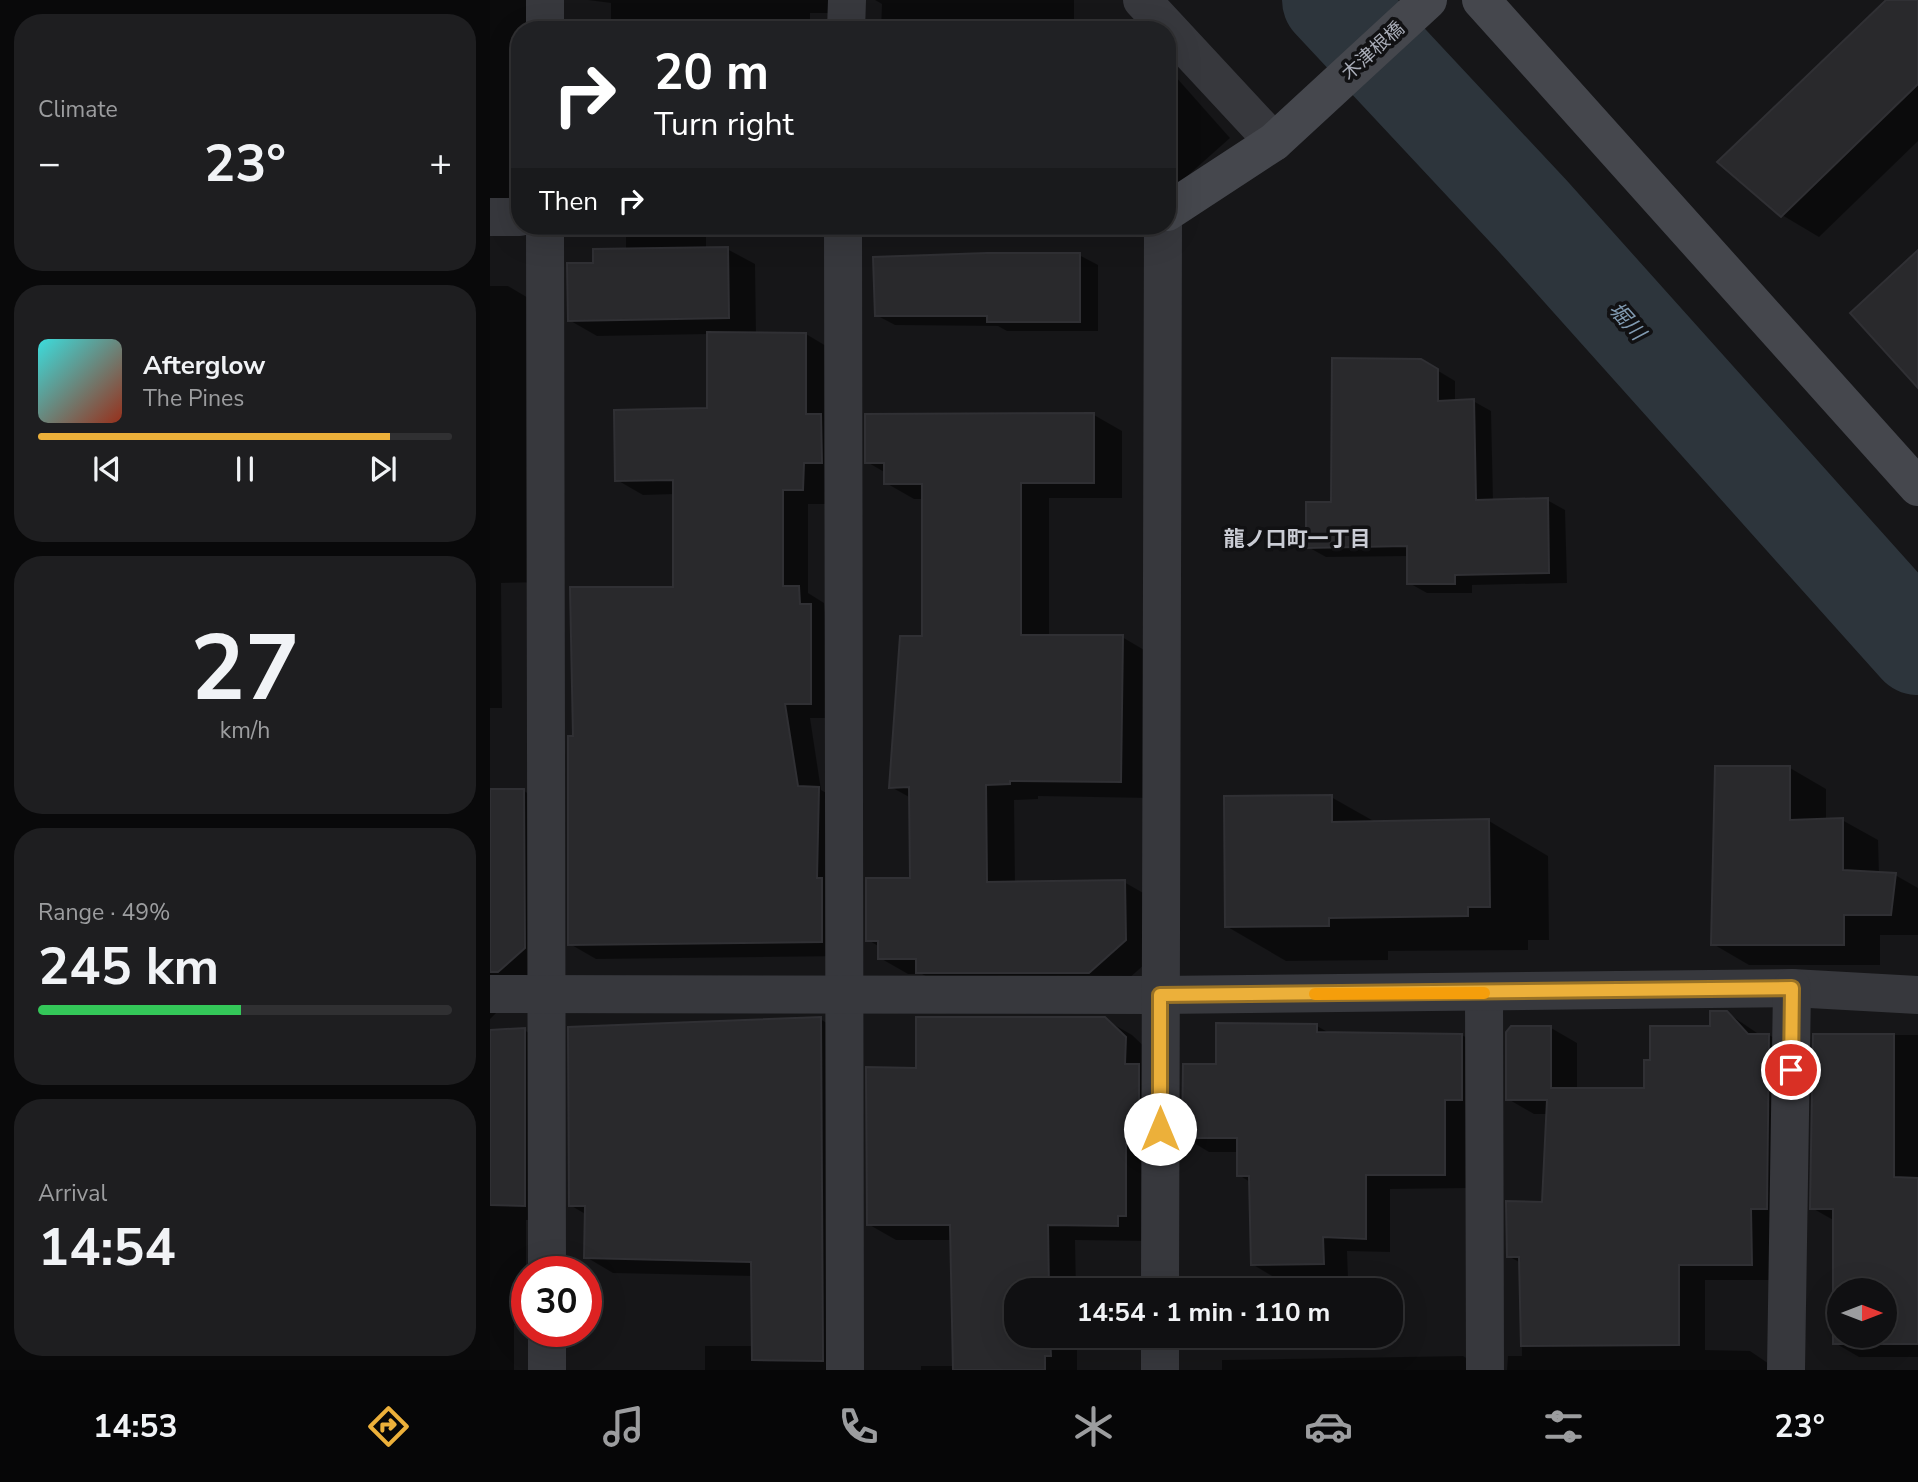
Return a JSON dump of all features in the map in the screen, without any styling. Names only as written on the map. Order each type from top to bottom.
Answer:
[{"type":"street","points":[[545,0],[545,21]]},
{"type":"street","points":[[846,21],[847,0]]},
{"type":"street","points":[[1142,0],[1162,21]]},
{"type":"street","points":[[1481,0],[1918,487]]},
{"type":"street","name":"木津根橋","points":[[1176,206],[1274,142],[1424,5]]},
{"type":"street","points":[[1176,37],[1274,142]]},
{"type":"street","points":[[490,217],[511,217]]},
{"type":"street","points":[[545,235],[547,1256]]},
{"type":"street","points":[[843,235],[845,1370]]},
{"type":"street","points":[[1160,1278],[1163,235]]},
{"type":"street","points":[[490,994],[844,992],[1160,995],[1792,988],[1918,995]]},
{"type":"street","points":[[1786,1370],[1792,988]]},
{"type":"street","points":[[1484,993],[1485,1370]]},
{"type":"street","points":[[547,1347],[547,1370]]},
{"type":"street","points":[[1160,1348],[1160,1370]]},
{"type":"building","points":[[1886,0],[1918,0],[1918,84],[1781,217],[1717,162]]},
{"type":"building","points":[[728,247],[729,318],[568,321],[567,263],[593,263],[593,249]]},
{"type":"building","points":[[1918,250],[1918,388],[1850,313]]},
{"type":"building","points":[[1080,253],[1080,322],[987,322],[987,316],[875,316],[873,257]]},
{"type":"building","points":[[707,332],[806,333],[806,414],[821,414],[822,463],[804,463],[803,490],[783,490],[783,586],[799,586],[800,604],[811,604],[811,704],[785,704],[798,786],[819,787],[817,878],[822,878],[822,942],[568,945],[568,736],[573,736],[570,587],[673,587],[673,480],[615,481],[614,410],[707,408]]},
{"type":"building","points":[[1332,358],[1421,359],[1438,369],[1438,401],[1474,399],[1476,500],[1548,498],[1549,573],[1455,575],[1455,584],[1407,584],[1407,546],[1306,548],[1306,502],[1331,502]]},
{"type":"building","points":[[1094,413],[1094,483],[1021,483],[1021,635],[1123,635],[1121,782],[1010,781],[1010,784],[986,785],[987,882],[1125,880],[1126,940],[1089,973],[916,973],[916,959],[878,959],[878,941],[866,941],[866,878],[910,878],[909,787],[889,788],[900,636],[922,636],[922,484],[884,484],[884,463],[865,463],[865,414]]},
{"type":"building","points":[[1715,766],[1790,766],[1790,820],[1843,818],[1843,870],[1896,873],[1891,915],[1844,915],[1844,945],[1711,945]]},
{"type":"building","points":[[490,789],[524,789],[525,948],[498,972],[490,972]]},
{"type":"building","points":[[1332,795],[1332,822],[1489,819],[1490,907],[1468,907],[1468,916],[1329,918],[1329,926],[1225,927],[1224,796]]},
{"type":"building","points":[[1710,1011],[1727,1011],[1748,1034],[1769,1034],[1767,1209],[1751,1209],[1752,1265],[1679,1265],[1679,1345],[1521,1346],[1519,1257],[1507,1257],[1506,1201],[1542,1202],[1547,1100],[1506,1100],[1506,1032],[1511,1026],[1551,1026],[1551,1088],[1644,1088],[1644,1060],[1650,1060],[1650,1026],[1710,1026]]},
{"type":"building","points":[[821,1017],[823,1361],[752,1360],[751,1262],[584,1256],[585,1206],[569,1206],[568,1027]]},
{"type":"building","points":[[916,1017],[1105,1017],[1126,1037],[1125,1064],[1139,1064],[1139,1138],[1126,1138],[1126,1216],[1118,1216],[1118,1226],[1048,1225],[1049,1278],[1004,1278],[1004,1348],[1051,1348],[1051,1356],[1045,1356],[1045,1370],[953,1370],[950,1225],[867,1225],[866,1067],[916,1068]]},
{"type":"building","points":[[1216,1023],[1317,1024],[1317,1032],[1462,1034],[1462,1100],[1445,1100],[1445,1175],[1366,1175],[1366,1239],[1323,1237],[1324,1264],[1251,1265],[1249,1176],[1237,1176],[1237,1138],[1182,1138],[1183,1064],[1216,1064]]},
{"type":"building","points":[[525,1028],[525,1206],[490,1205],[490,1030]]},
{"type":"building","points":[[1813,1034],[1894,1034],[1894,1177],[1918,1178],[1918,1344],[1897,1344],[1897,1278],[1833,1278],[1833,1209],[1810,1209]]},
{"type":"waterway","name":"堀川","points":[[1331,0],[1531,214],[1918,646]]},
{"type":"slow traffic","points":[[1315,994],[1484,993]]},
{"type":"district","name":"龍ノ口町一丁目","points":[[1297,539]]},
{"type":"route","points":[[1160,1129],[1160,995],[1792,988],[1791,1070]]}]
